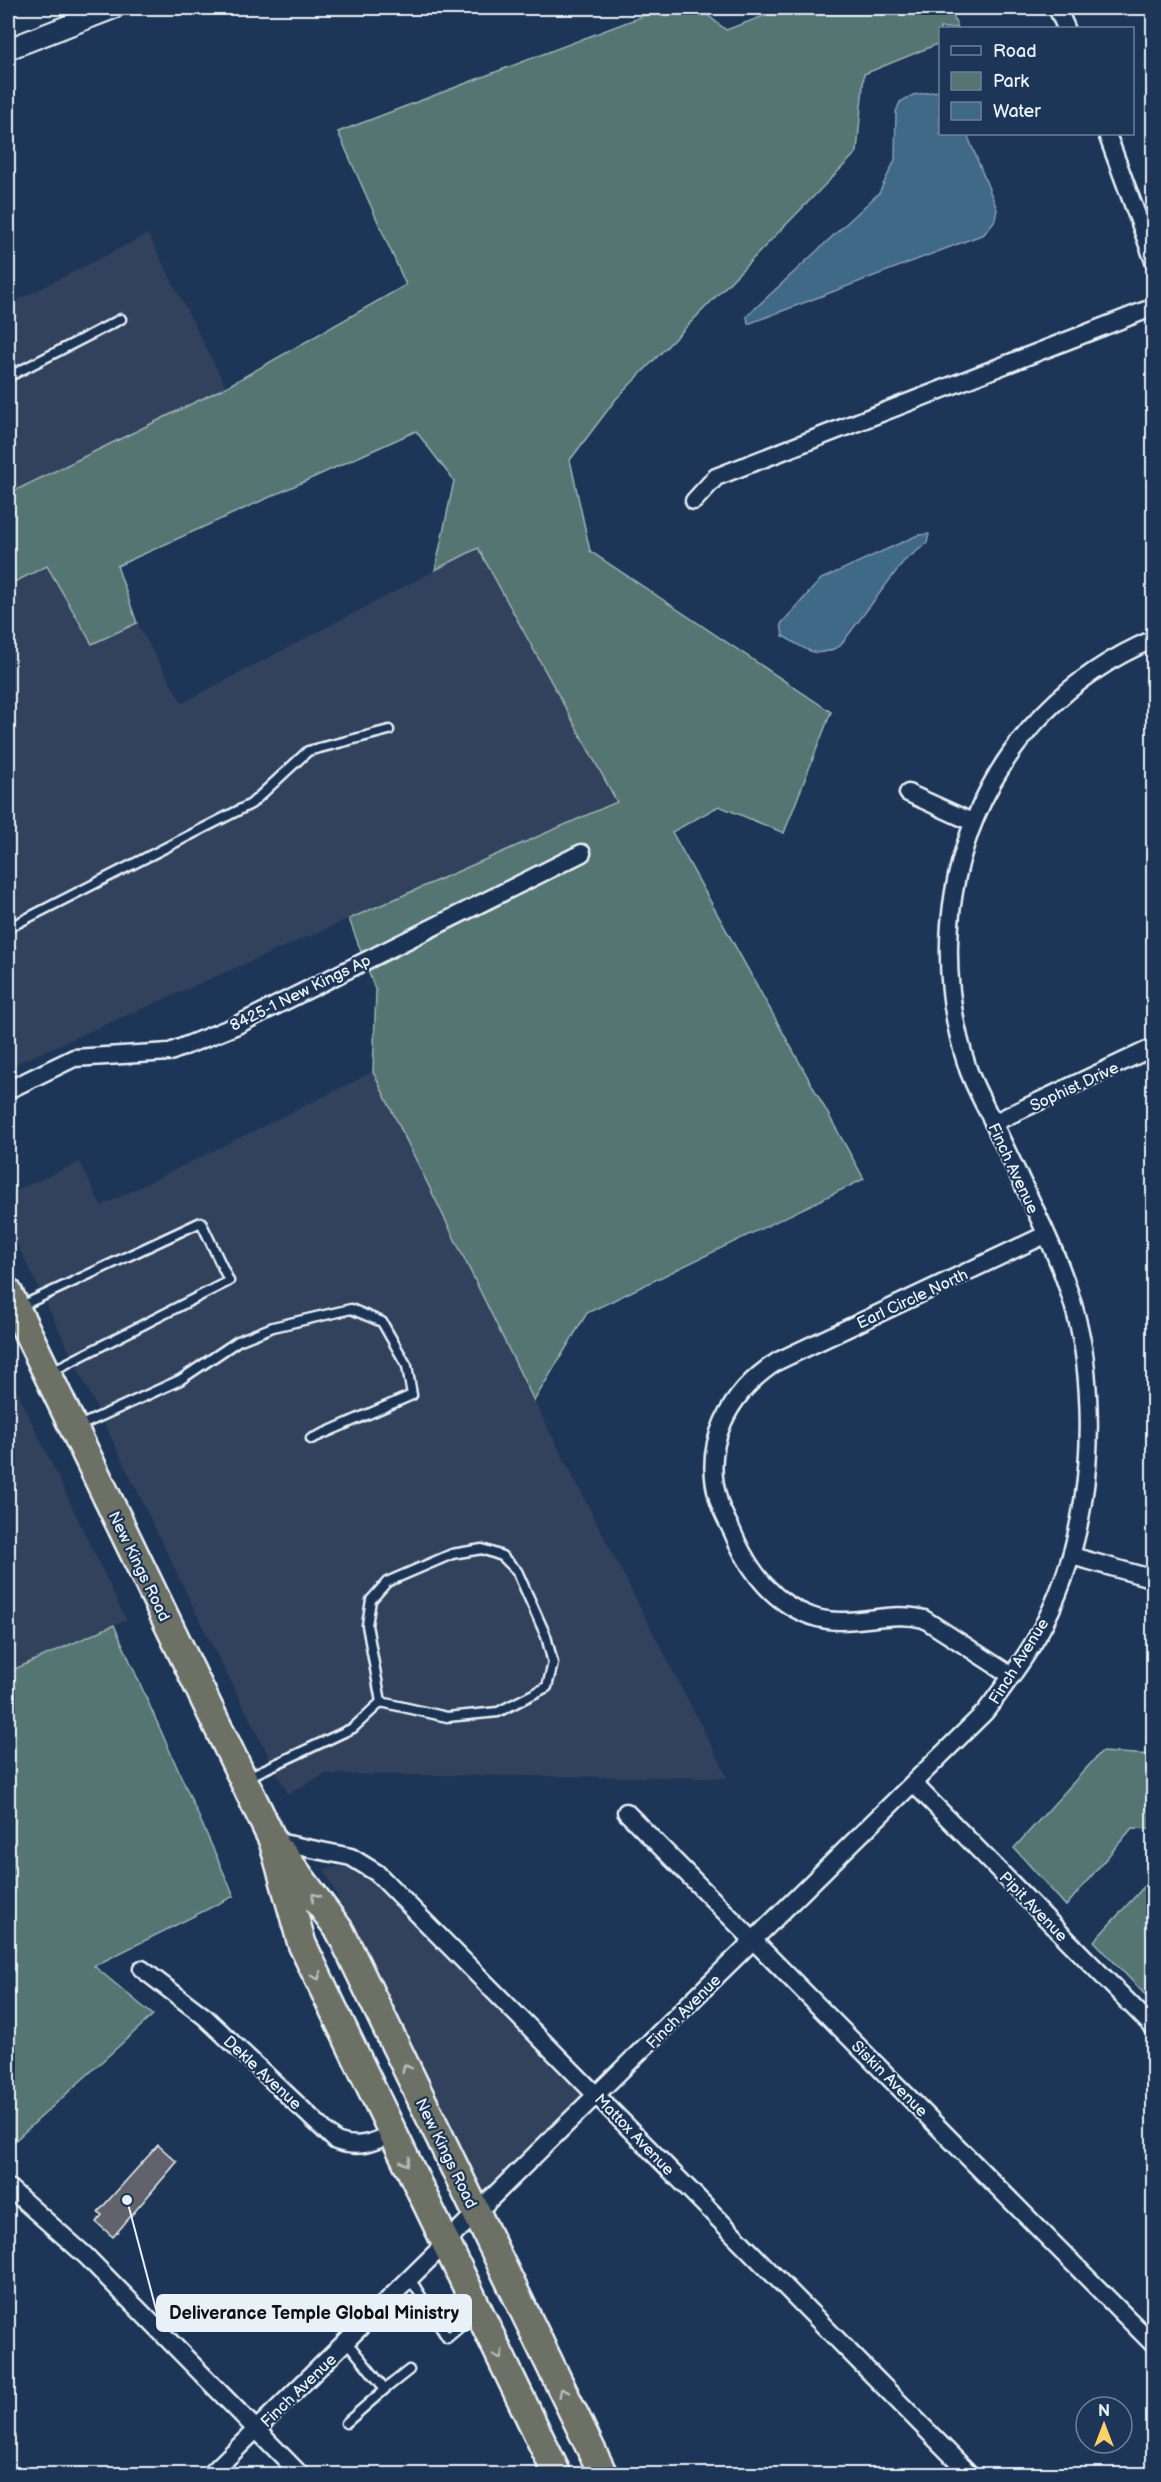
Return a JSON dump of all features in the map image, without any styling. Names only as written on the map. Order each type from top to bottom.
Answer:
[{"type":"highway","name":"New Kings Road","points":[[12,1300],[273,1841],[302,1944],[557,2475]]},
{"type":"highway","name":"New Kings Road","points":[[273,1841],[340,1931],[603,2475]]},
{"type":"street","points":[[8,49],[114,8]]},
{"type":"street","points":[[1057,8],[1066,27]]},
{"type":"street","points":[[1107,135],[1154,261]]},
{"type":"street","points":[[694,501],[716,477],[1154,307]]},
{"type":"street","name":"Finch Avenue","points":[[212,2475],[447,2246],[985,1712],[1012,1676],[1037,1636],[1058,1593],[1072,1556],[1085,1494],[1089,1452],[1085,1360],[1078,1321],[1064,1274],[969,1072],[957,1031],[951,987],[950,915],[963,845],[982,799],[1004,763],[1048,709],[1107,663],[1154,639]]},
{"type":"street","points":[[908,793],[972,822]]},
{"type":"street","name":"8425-1 New Kings Ap","points":[[8,1090],[74,1058],[170,1052],[184,1048],[235,1026],[582,853]]},
{"type":"street","name":"Sophist Drive","points":[[993,1123],[1154,1047]]},
{"type":"street","name":"Earl Circle North","points":[[1012,1676],[924,1619],[910,1615],[840,1622],[812,1616],[784,1603],[761,1582],[744,1556],[719,1502],[713,1471],[717,1442],[725,1415],[741,1390],[759,1373],[1045,1235]]},
{"type":"street","points":[[1072,1556],[1154,1579]]},
{"type":"street","name":"Pipit Avenue","points":[[914,1784],[1154,2028]]},
{"type":"street","name":"Siskin Avenue","points":[[626,1812],[1154,2345]]},
{"type":"street","name":"Mattox Avenue","points":[[273,1841],[351,1857],[377,1873],[970,2475]]},
{"type":"street","name":"Dekle Avenue","points":[[142,1969],[205,2017],[336,2141],[351,2147],[368,2144],[392,2134]]},
{"type":"street","points":[[8,2187],[86,2256],[300,2475]]},
{"type":"lane","points":[[8,377],[121,319]]},
{"type":"lane","points":[[8,928],[251,804],[308,752],[389,730]]},
{"type":"lane","points":[[12,1300],[201,1222],[229,1281],[47,1373]]},
{"type":"lane","points":[[74,1428],[180,1380],[238,1341],[273,1327],[351,1309],[382,1322],[407,1365],[412,1395],[311,1439]]},
{"type":"lane","points":[[482,1549],[502,1556],[517,1571],[546,1636],[553,1663],[547,1687],[498,1712],[447,1717],[381,1702],[367,1625],[371,1600],[387,1582],[452,1554],[482,1549]]},
{"type":"lane","points":[[243,1779],[353,1728],[381,1702]]},
{"type":"lane","points":[[411,2280],[447,2338],[478,2311]]},
{"type":"lane","points":[[347,2342],[385,2389]]},
{"type":"lane","points":[[346,2422],[409,2370]]},
{"type":"shaded area","points":[[148,234],[226,387],[8,494],[8,290],[14,302]]},
{"type":"shaded area","points":[[478,548],[617,802],[8,1067],[8,585],[47,566],[92,644],[137,623],[182,703]]},
{"type":"shaded area","points":[[373,1072],[534,1401],[728,1778],[325,1774],[288,1794],[204,1629],[8,1225],[8,1194],[80,1162],[101,1206]]},
{"type":"shaded area","points":[[8,1372],[126,1620],[8,1672]]},
{"type":"shaded area","points":[[349,1865],[378,1884],[587,2096],[482,2195],[324,1869]]},
{"type":"green space","points":[[664,8],[699,8],[726,30],[785,8],[950,8],[958,27],[939,27],[939,43],[864,74],[857,152],[616,399],[570,460],[590,551],[831,712],[784,833],[719,806],[672,832],[864,1179],[587,1313],[534,1401],[373,1072],[376,992],[349,919],[617,802],[478,548],[435,570],[454,481],[416,431],[117,566],[137,623],[92,644],[47,566],[8,585],[8,494],[226,387],[406,285],[338,132]]},
{"type":"green space","points":[[114,1625],[234,1896],[94,1966],[153,2015],[8,2147],[8,1672]]},
{"type":"green space","points":[[1101,1752],[1153,1755],[1153,1829],[1132,1828],[1066,1906],[1014,1848]]},
{"type":"green space","points":[[1153,1877],[1153,2003],[1094,1941]]},
{"type":"water","points":[[939,92],[939,135],[967,135],[997,209],[995,220],[984,234],[748,324],[747,316],[879,193],[895,160],[896,112],[900,102],[913,95]]},
{"type":"water","points":[[929,534],[927,543],[903,562],[840,646],[823,652],[810,651],[783,636],[781,624],[821,579],[918,535]]},
{"type":"building","points":[[158,2145],[177,2162],[113,2237],[96,2222],[102,2215],[98,2212]]},
{"type":"place","name":"Deliverance Temple Global Ministry","points":[[127,2200]]}]
